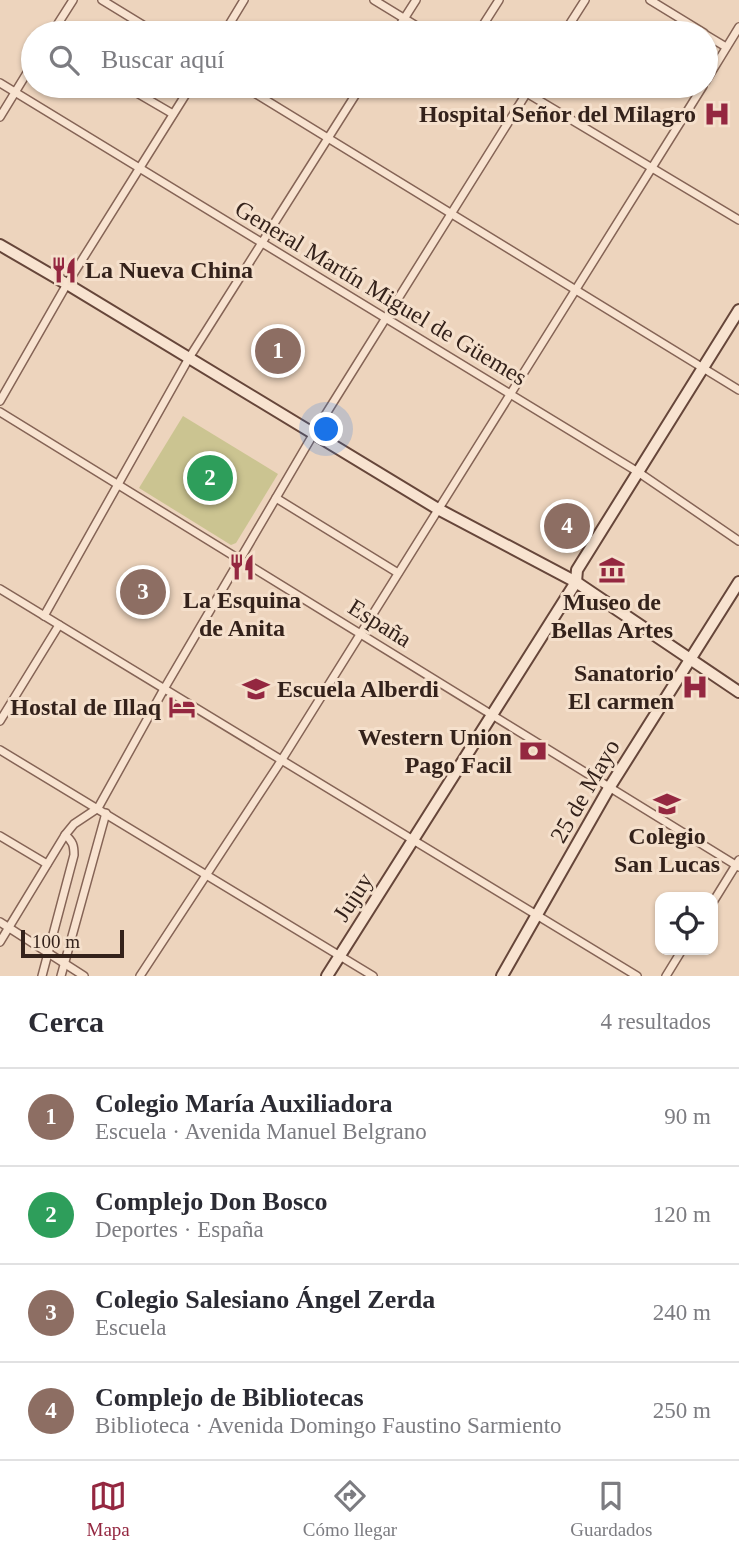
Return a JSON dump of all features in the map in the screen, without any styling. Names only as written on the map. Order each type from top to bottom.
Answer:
[{"type":"main road","points":[[0,245],[438,509],[576,582],[739,692]]},
{"type":"main road","name":"Jujuy","points":[[327,976],[576,582],[578,570],[739,310]]},
{"type":"main road","name":"25 de Mayo","points":[[502,976],[608,788],[739,582]]},
{"type":"street","points":[[60,21],[73,0]]},
{"type":"street","points":[[102,0],[136,21]]},
{"type":"street","points":[[231,21],[244,0]]},
{"type":"street","points":[[374,0],[407,21]]},
{"type":"street","points":[[404,19],[416,0]]},
{"type":"street","points":[[486,21],[499,0]]},
{"type":"street","points":[[572,21],[585,0]]},
{"type":"street","points":[[650,0],[684,21]]},
{"type":"street","points":[[718,61],[739,27]]},
{"type":"street","points":[[718,42],[726,47]]},
{"type":"street","name":"General Martín Miguel de Güemes","points":[[0,83],[21,97]]},
{"type":"street","points":[[0,117],[21,83]]},
{"type":"street","name":"General Martín Miguel de Güemes","points":[[23,98],[638,472],[739,541]]},
{"type":"street","points":[[146,98],[173,114]]},
{"type":"street","points":[[0,401],[67,284],[183,98]]},
{"type":"street","points":[[263,98],[739,390]]},
{"type":"street","points":[[44,615],[189,358],[353,98]]},
{"type":"street","points":[[0,942],[65,835],[74,824],[98,808],[164,689],[314,433],[523,98]]},
{"type":"street","points":[[543,98],[739,220]]},
{"type":"street","points":[[140,976],[281,761],[696,98]]},
{"type":"street","name":"España","points":[[0,412],[608,788],[738,864]]},
{"type":"street","points":[[276,498],[398,573]]},
{"type":"street","points":[[0,589],[637,976]]},
{"type":"street","points":[[0,721],[59,625]]},
{"type":"street","points":[[0,750],[373,976]]},
{"type":"street","points":[[61,976],[106,813]]},
{"type":"street","points":[[42,976],[74,855],[71,839],[65,835]]},
{"type":"street","points":[[0,836],[47,864]]},
{"type":"street","points":[[718,894],[738,864]]},
{"type":"street","points":[[0,922],[84,976]]},
{"type":"street","points":[[666,976],[679,955]]},
{"type":"shaded area","points":[[183,416],[278,474],[236,543],[231,545],[139,488]]},
{"type":"place","name":"Hospital Señor del Milagro","points":[[717,114]]},
{"type":"place","name":"La Nueva China","points":[[64,270]]},
{"type":"place","name":"Colegio María Auxiliadora","points":[[278,351]]},
{"type":"place","name":"Complejo Don Bosco","points":[[210,478]]},
{"type":"place","name":"Complejo de Bibliotecas","points":[[567,526]]},
{"type":"place","name":"La Esquina de Anita","points":[[242,567]]},
{"type":"place","name":"Museo de Bellas Artes","points":[[612,570]]},
{"type":"place","name":"Colegio Salesiano Ángel Zerda","points":[[143,592]]},
{"type":"place","name":"Sanatorio El carmen","points":[[695,687]]},
{"type":"place","name":"Escuela Alberdi","points":[[256,689]]},
{"type":"place","name":"Hostal de Illaq","points":[[182,707]]},
{"type":"place","name":"Western Union Pago Facil","points":[[533,751]]},
{"type":"place","name":"Colegio San Lucas","points":[[667,804]]}]
